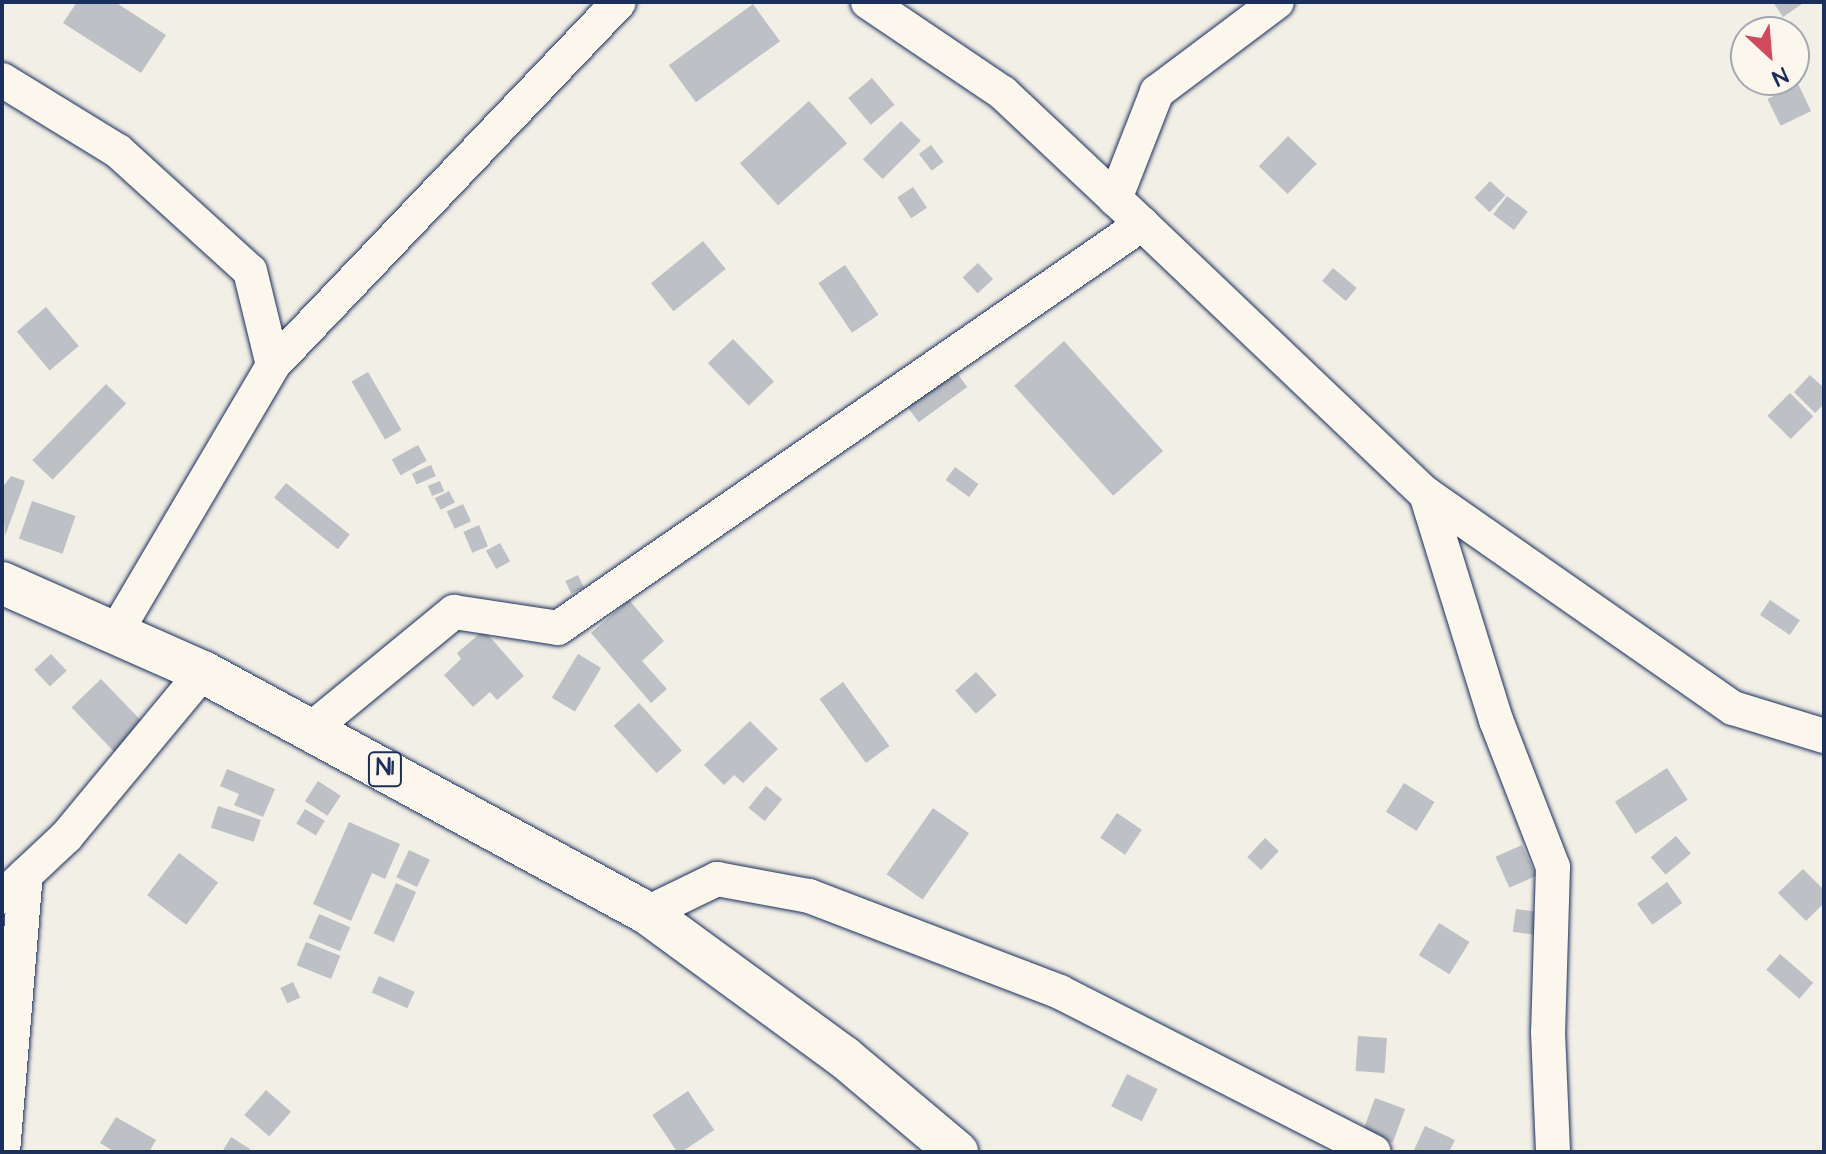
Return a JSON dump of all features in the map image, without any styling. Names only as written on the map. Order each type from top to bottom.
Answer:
[{"type":"main road","name":"N1","points":[[2,583],[203,672],[647,913],[844,1057],[957,1152]]},
{"type":"street","points":[[116,632],[273,365],[619,2]]},
{"type":"street","points":[[868,2],[1003,93],[1426,494],[1733,708],[1824,736]]},
{"type":"street","points":[[1115,199],[1157,92],[1277,2]]},
{"type":"street","points":[[2,80],[118,151],[250,271],[273,365]]},
{"type":"street","points":[[309,731],[454,612],[558,628],[1142,224]]},
{"type":"street","points":[[1426,494],[1496,720],[1553,867],[1548,1032],[1553,1152]]},
{"type":"street","points":[[3,1152],[14,886],[66,837],[203,672]]},
{"type":"street","points":[[647,913],[717,879],[809,896],[1060,992],[1374,1152]]},
{"type":"building","points":[[77,2],[115,2],[166,35],[141,73],[63,23]]},
{"type":"building","points":[[1773,2],[1805,2],[1784,16]]},
{"type":"building","points":[[753,4],[780,41],[696,102],[669,65]]},
{"type":"building","points":[[872,78],[894,105],[871,125],[848,98]]},
{"type":"building","points":[[1773,96],[1804,96],[1811,111],[1781,126],[1767,99]]},
{"type":"building","points":[[809,101],[847,143],[778,206],[740,163]]},
{"type":"building","points":[[901,121],[921,141],[883,179],[863,159]]},
{"type":"building","points":[[1288,136],[1317,164],[1288,194],[1259,166]]},
{"type":"building","points":[[931,145],[944,162],[932,171],[919,154]]},
{"type":"building","points":[[1490,181],[1505,195],[1490,212],[1474,198]]},
{"type":"building","points":[[913,187],[927,208],[911,218],[897,198]]},
{"type":"building","points":[[1507,196],[1528,212],[1514,230],[1493,214]]},
{"type":"building","points":[[703,241],[726,269],[674,311],[651,283]]},
{"type":"building","points":[[978,263],[993,279],[978,293],[963,277]]},
{"type":"building","points":[[845,265],[879,315],[852,333],[818,283]]},
{"type":"building","points":[[1333,268],[1357,288],[1346,301],[1322,281]]},
{"type":"building","points":[[46,307],[79,346],[50,370],[17,331]]},
{"type":"building","points":[[733,339],[774,381],[749,406],[708,363]]},
{"type":"building","points":[[1064,341],[1163,451],[1113,496],[1014,386]]},
{"type":"building","points":[[949,362],[967,387],[919,422],[900,397]]},
{"type":"building","points":[[368,372],[402,430],[385,440],[352,382]]},
{"type":"building","points":[[1810,375],[1824,388],[1824,404],[1815,413],[1794,392]]},
{"type":"building","points":[[106,384],[126,403],[53,480],[32,460]]},
{"type":"building","points":[[1790,393],[1813,416],[1791,439],[1767,416]]},
{"type":"building","points":[[418,445],[427,461],[400,475],[392,460]]},
{"type":"building","points":[[431,465],[436,476],[417,485],[412,474]]},
{"type":"building","points":[[955,467],[978,484],[969,497],[946,480]]},
{"type":"building","points":[[11,476],[25,481],[5,536],[2,488]]},
{"type":"building","points":[[440,481],[444,491],[432,496],[428,486]]},
{"type":"building","points":[[286,483],[350,535],[338,549],[274,498]]},
{"type":"building","points":[[449,491],[455,503],[441,510],[435,498]]},
{"type":"building","points":[[32,501],[75,516],[62,554],[19,539]]},
{"type":"building","points":[[463,504],[471,521],[455,529],[447,512]]},
{"type":"building","points":[[479,525],[488,546],[472,553],[463,532]]},
{"type":"building","points":[[500,543],[510,561],[496,569],[486,551]]},
{"type":"building","points":[[578,575],[584,588],[571,594],[565,581]]},
{"type":"building","points":[[629,600],[664,641],[642,661],[667,689],[651,703],[591,633]]},
{"type":"building","points":[[1770,600],[1800,620],[1790,635],[1760,615]]},
{"type":"building","points":[[484,630],[524,676],[497,700],[490,692],[473,707],[444,675],[461,659],[457,653]]},
{"type":"building","points":[[51,654],[67,671],[50,687],[34,670]]},
{"type":"building","points":[[578,654],[601,668],[575,712],[552,698]]},
{"type":"building","points":[[976,672],[997,695],[976,714],[955,691]]},
{"type":"building","points":[[101,679],[147,726],[117,755],[72,707]]},
{"type":"building","points":[[843,682],[889,746],[866,763],[820,699]]},
{"type":"building","points":[[639,703],[682,751],[657,773],[614,726]]},
{"type":"building","points":[[750,721],[778,749],[743,783],[734,775],[724,785],[704,765]]},
{"type":"building","points":[[1667,768],[1688,800],[1636,834],[1615,802]]},
{"type":"building","points":[[227,769],[275,789],[263,817],[234,805],[239,794],[220,786]]},
{"type":"building","points":[[318,781],[341,796],[328,816],[305,801]]},
{"type":"building","points":[[1404,783],[1435,802],[1417,831],[1386,812]]},
{"type":"building","points":[[766,786],[782,799],[765,821],[748,808]]},
{"type":"building","points":[[218,806],[261,820],[254,842],[211,828]]},
{"type":"building","points":[[933,808],[969,833],[923,900],[887,874]]},
{"type":"building","points":[[305,809],[325,821],[316,835],[296,824]]},
{"type":"building","points":[[1117,813],[1142,830],[1125,855],[1100,838]]},
{"type":"building","points":[[349,822],[400,844],[385,879],[372,873],[351,921],[313,904]]},
{"type":"building","points":[[1676,836],[1691,854],[1666,875],[1651,857]]},
{"type":"building","points":[[1265,838],[1279,851],[1261,870],[1247,857]]},
{"type":"building","points":[[1522,845],[1536,876],[1509,888],[1496,857]]},
{"type":"building","points":[[409,850],[430,860],[417,887],[396,877]]},
{"type":"building","points":[[179,853],[218,882],[186,925],[147,895]]},
{"type":"building","points":[[1803,869],[1824,890],[1824,903],[1806,921],[1778,893]]},
{"type":"building","points":[[1667,882],[1682,903],[1652,925],[1637,904]]},
{"type":"building","points":[[396,883],[416,892],[394,942],[374,933]]},
{"type":"building","points":[[1516,909],[1546,913],[1543,936],[1513,932]]},
{"type":"building","points":[[319,914],[350,927],[340,951],[309,938]]},
{"type":"building","points":[[1439,923],[1470,942],[1449,974],[1419,955]]},
{"type":"building","points":[[306,942],[340,956],[331,979],[297,965]]},
{"type":"building","points":[[1780,954],[1813,983],[1799,999],[1766,970]]},
{"type":"building","points":[[379,976],[415,992],[407,1008],[372,992]]},
{"type":"building","points":[[293,982],[300,997],[287,1003],[280,988]]},
{"type":"building","points":[[1358,1036],[1387,1038],[1384,1073],[1356,1071]]},
{"type":"building","points":[[1127,1074],[1158,1089],[1142,1121],[1111,1106]]},
{"type":"building","points":[[266,1090],[291,1112],[269,1137],[244,1115]]},
{"type":"building","points":[[688,1091],[714,1130],[677,1152],[652,1115]]},
{"type":"building","points":[[1375,1098],[1405,1109],[1393,1143],[1363,1132]]},
{"type":"building","points":[[116,1117],[156,1140],[149,1152],[115,1152],[100,1143]]},
{"type":"building","points":[[1425,1126],[1455,1140],[1449,1152],[1414,1150]]},
{"type":"building","points":[[231,1137],[250,1149],[248,1152],[222,1152]]}]
